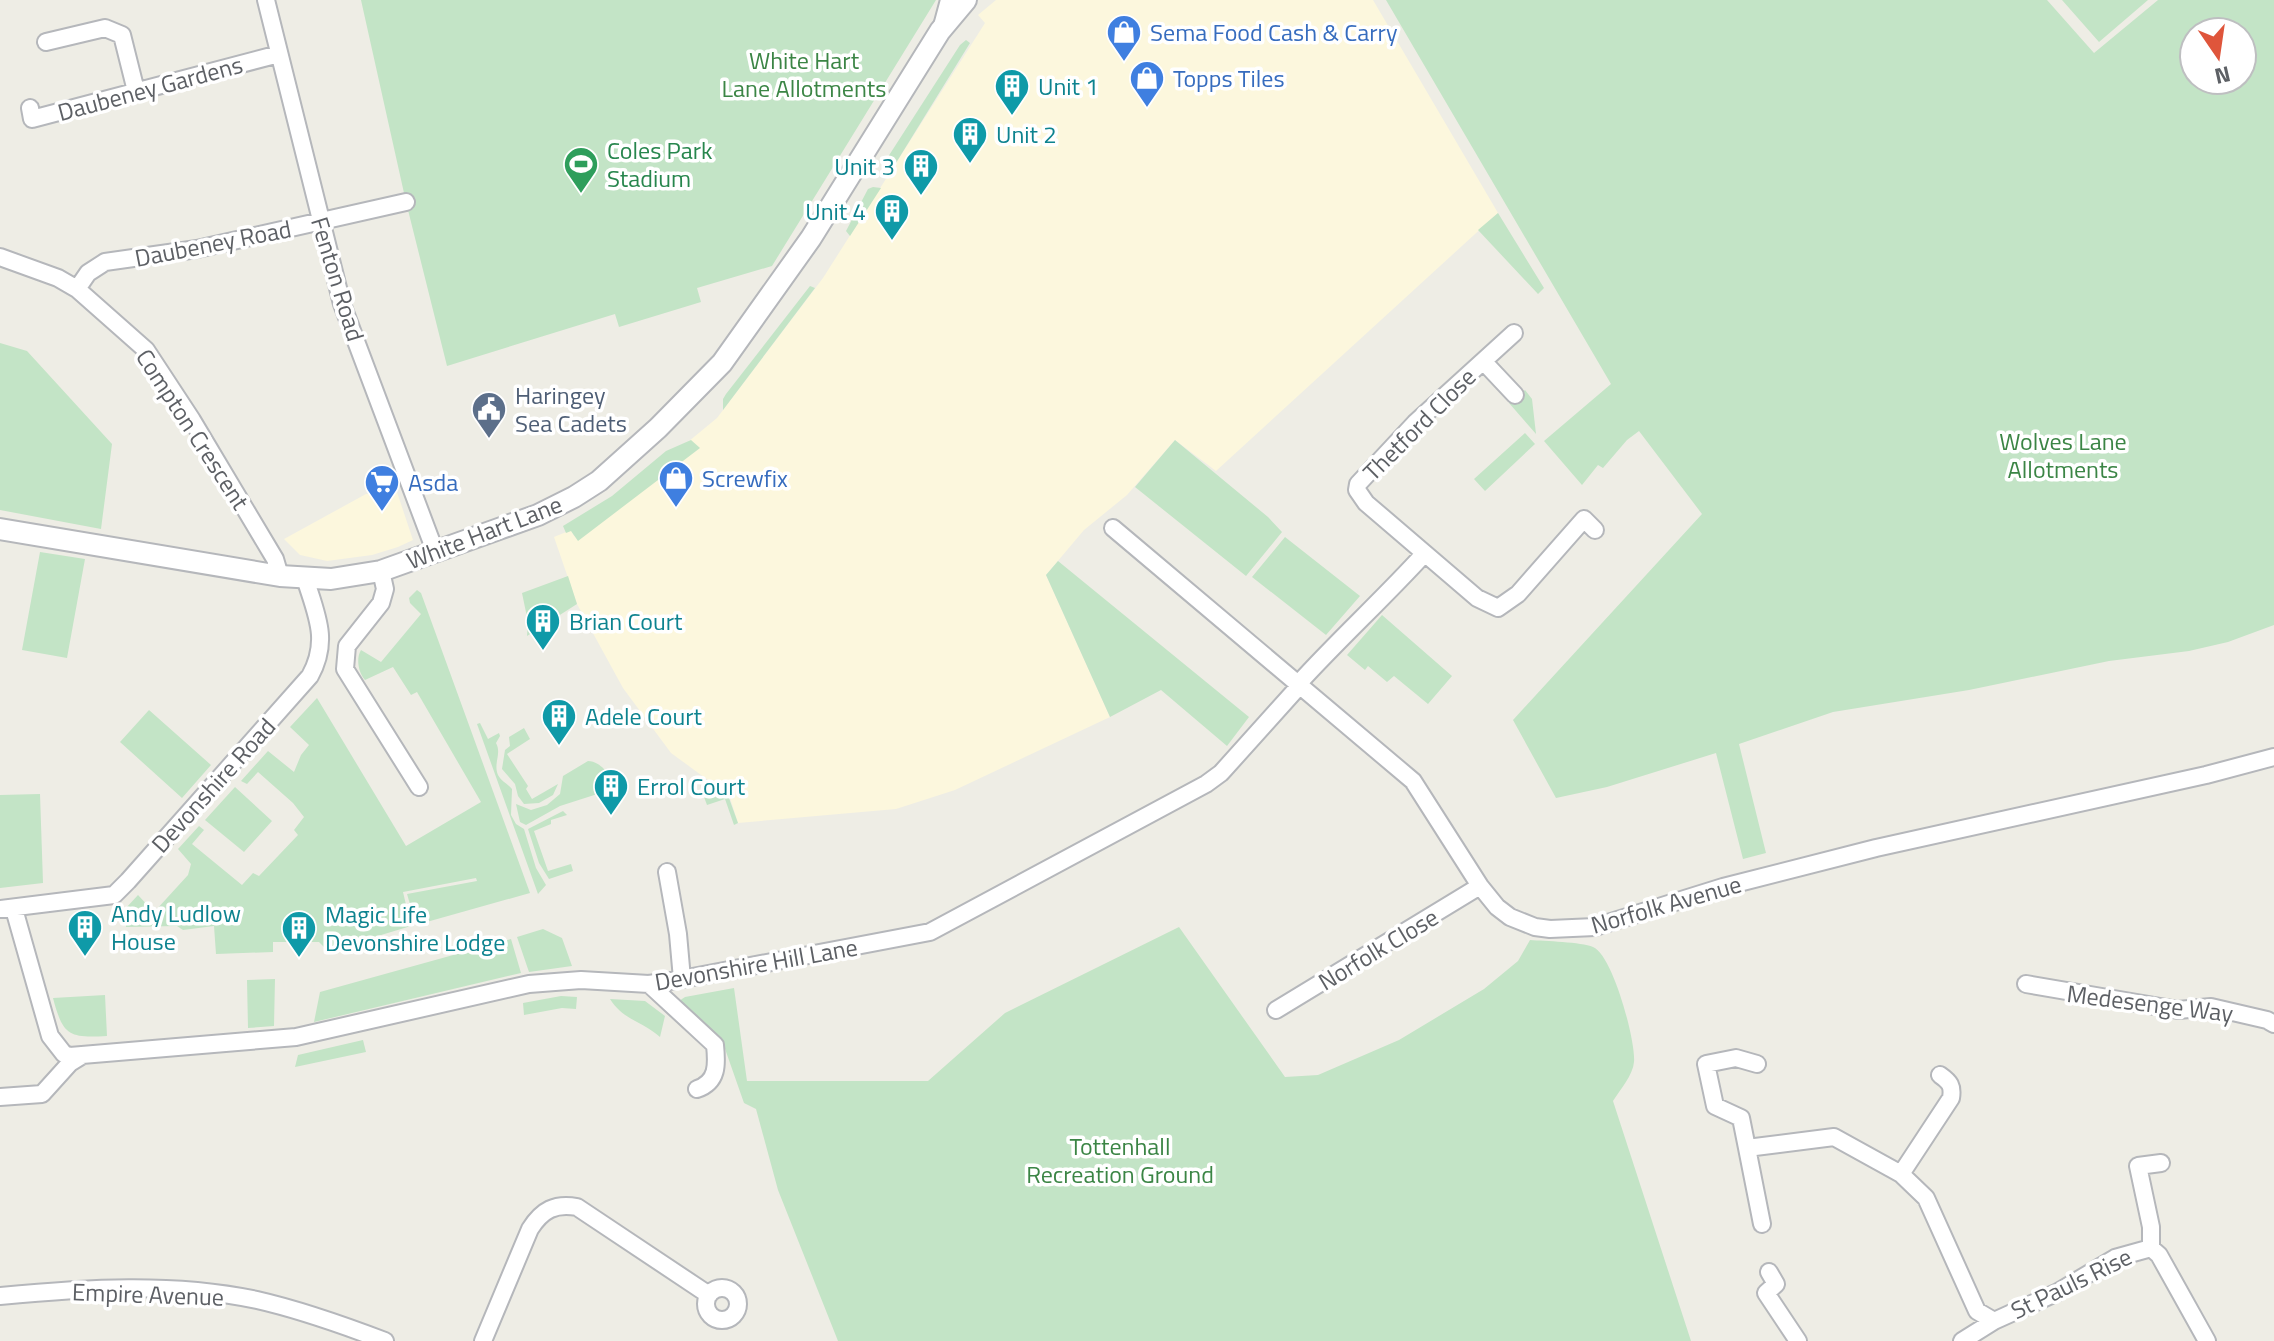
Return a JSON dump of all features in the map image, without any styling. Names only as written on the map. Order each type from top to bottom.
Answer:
[{"type":"street","name":"Fenton Road","points":[[266,0],[342,304],[435,551]]},
{"type":"street","points":[[940,31],[949,0]]},
{"type":"street","name":"White Hart Lane","points":[[0,529],[280,576],[331,579],[381,571],[538,515],[574,497],[599,481],[682,407],[722,363],[811,238],[940,31],[966,0]]},
{"type":"street","points":[[46,42],[105,28],[122,35],[136,91]]},
{"type":"street","name":"Daubeney Gardens","points":[[30,108],[32,119],[279,54]]},
{"type":"street","name":"Daubeney Road","points":[[77,289],[88,273],[105,262],[173,254],[406,202]]},
{"type":"street","name":"Compton Crescent","points":[[0,257],[58,278],[77,289],[146,350],[192,420],[267,547],[280,576]]},
{"type":"street","name":"Thetford Close","points":[[1514,333],[1415,423],[1358,484],[1360,497],[1477,598],[1498,608],[1518,594],[1584,519],[1595,530]]},
{"type":"street","name":"Thetford Close","points":[[1483,361],[1515,395]]},
{"type":"street","name":"Norfolk Avenue","points":[[1113,528],[1413,781],[1480,886],[1497,907],[1522,923],[1550,929],[1595,927],[1723,887],[1876,848],[2194,778],[2274,757]]},
{"type":"street","points":[[1300,683],[1424,554]]},
{"type":"street","points":[[381,571],[385,589],[381,603],[347,646],[338,671],[419,787]]},
{"type":"street","name":"Devonshire Road","points":[[7,909],[114,895],[310,676],[321,654],[321,642],[305,578]]},
{"type":"street","name":"Devonshire Hill Lane","points":[[84,1054],[296,1037],[529,984],[581,980],[649,984],[930,932],[1206,784],[1221,773],[1300,683]]},
{"type":"street","points":[[667,872],[682,979]]},
{"type":"street","name":"Norfolk Close","points":[[1276,1010],[1480,886]]},
{"type":"street","points":[[7,909],[50,1036],[55,1060],[53,1084]]},
{"type":"street","points":[[649,984],[715,1045],[715,1075],[708,1085],[697,1089]]},
{"type":"street","name":"Medesenge Way","points":[[2026,984],[2178,1010],[2211,1007],[2274,1024]]},
{"type":"street","points":[[50,1036],[64,1054],[84,1054]]},
{"type":"street","points":[[0,1097],[42,1094],[70,1063],[84,1054]]},
{"type":"street","points":[[1757,1064],[1736,1058],[1706,1064],[1715,1106],[1741,1118],[1762,1224]]},
{"type":"street","points":[[1901,1174],[1951,1098],[1949,1081],[1940,1075]]},
{"type":"street","name":"St Pauls Rise","points":[[1747,1148],[1834,1137],[1901,1174],[1926,1198],[1977,1311],[1994,1321],[2058,1292],[2115,1258],[2151,1248],[2159,1255],[2207,1341]]},
{"type":"street","points":[[2151,1248],[2151,1227],[2138,1166],[2161,1163]]},
{"type":"street","points":[[483,1341],[530,1229],[537,1217],[554,1206],[577,1207],[709,1295]]},
{"type":"street","points":[[1769,1272],[1776,1284],[1766,1293],[1798,1341]]},
{"type":"street","name":"Empire Avenue","points":[[0,1296],[92,1289],[182,1291],[256,1300],[314,1315],[385,1341]]},
{"type":"street","points":[[1962,1341],[1994,1321]]},
{"type":"shaded area","points":[[996,0],[1373,0],[1498,213],[1216,471],[1175,440],[1127,495],[1084,530],[1046,575],[1110,717],[955,790],[896,809],[738,823],[730,798],[721,783],[708,780],[671,753],[623,688],[577,604],[554,537],[571,530],[574,536],[717,418],[823,278],[985,23],[978,15]]},
{"type":"shaded area","points":[[397,492],[413,540],[398,547],[372,555],[327,561],[300,555],[284,539],[366,494]]},
{"type":"green space","name":"Coles Park Stadium","points":[[361,0],[936,0],[772,266],[697,288],[701,302],[619,327],[615,314],[447,366]]},
{"type":"green space","name":"Wolves Lane Allotments","points":[[1386,0],[2047,0],[2094,53],[2158,0],[2274,0],[2274,625],[2228,642],[2189,651],[2109,661],[1969,690],[1833,712],[1739,744],[1766,853],[1743,859],[1716,753],[1607,787],[1556,798],[1513,720],[1702,514],[1639,431],[1603,468],[1598,465],[1582,485],[1544,441],[1611,384]]},
{"type":"green space","points":[[2062,0],[2148,0],[2099,42]]},
{"type":"green space","points":[[966,40],[970,43],[891,171],[885,164],[886,160]]},
{"type":"green space","points":[[881,188],[850,236],[846,231],[868,189]]},
{"type":"green space","points":[[1498,213],[1544,288],[1538,294],[1478,230]]},
{"type":"green space","points":[[810,286],[815,288],[723,410],[726,394]]},
{"type":"green space","points":[[0,343],[27,351],[112,444],[101,529],[0,510]]},
{"type":"green space","points":[[1525,390],[1532,399],[1536,434],[1509,403]]},
{"type":"green space","points":[[1525,433],[1535,444],[1485,491],[1474,479]]},
{"type":"green space","points":[[691,440],[700,448],[578,541],[571,531],[566,533],[563,526],[612,496],[666,451]]},
{"type":"green space","points":[[1175,440],[1282,532],[1246,576],[1135,487]]},
{"type":"green space","points":[[1285,537],[1360,596],[1326,635],[1252,577]]},
{"type":"green space","points":[[40,552],[85,559],[67,658],[22,650]]},
{"type":"green space","points":[[1058,561],[1249,717],[1227,746],[1161,690],[1110,717],[1046,575]]},
{"type":"green space","points":[[568,576],[577,604],[527,636],[528,622],[522,593]]},
{"type":"green space","points":[[417,590],[421,593],[530,893],[416,925],[407,894],[477,881],[476,878],[403,892],[411,926],[328,951],[319,942],[273,942],[273,952],[216,954],[214,926],[183,930],[177,926],[126,927],[126,908],[138,895],[152,910],[156,910],[188,875],[191,864],[178,849],[199,826],[204,830],[192,844],[242,885],[253,873],[259,876],[298,835],[294,830],[304,817],[293,803],[258,772],[247,784],[241,781],[268,751],[294,772],[309,745],[290,727],[317,698],[406,846],[481,802],[417,692],[411,695],[393,667],[365,680],[359,669],[361,650],[381,662],[421,614],[409,598]]},
{"type":"green space","points":[[1382,615],[1452,676],[1428,704],[1394,676],[1387,682],[1368,666],[1365,670],[1347,655]]},
{"type":"green space","points":[[149,710],[211,765],[182,798],[120,742]]},
{"type":"green space","points":[[480,723],[488,739],[499,733],[496,743],[497,771],[512,789],[511,815],[516,824],[524,829],[536,868],[546,885],[538,894],[477,724]]},
{"type":"green space","points":[[524,728],[530,739],[507,754],[528,786],[526,789],[532,799],[558,784],[553,795],[539,803],[524,804],[515,784],[502,769],[505,750],[510,746],[509,737]]},
{"type":"green space","points":[[588,761],[605,770],[613,789],[560,806],[526,825],[520,822],[516,804],[531,810],[547,805],[560,794],[563,776]]},
{"type":"green space","points":[[713,780],[725,787],[738,823],[734,825],[725,799],[707,805],[704,797],[718,792]]},
{"type":"green space","points":[[235,787],[272,821],[244,852],[205,820]]},
{"type":"green space","points":[[40,794],[43,883],[0,888],[0,795]]},
{"type":"green space","points":[[563,811],[567,815],[551,820],[551,824],[534,831],[548,871],[571,864],[573,871],[549,879],[539,863],[528,829]]},
{"type":"green space","name":"Tottenhall Recreation Ground","points":[[1179,927],[1285,1077],[1318,1075],[1399,1040],[1484,989],[1518,961],[1530,940],[1587,945],[1601,953],[1615,982],[1634,1052],[1631,1072],[1613,1101],[1691,1341],[838,1341],[778,1190],[756,1109],[744,1103],[724,1046],[680,1007],[679,1001],[685,997],[734,988],[747,1081],[928,1081],[1005,1013]]},
{"type":"green space","points":[[543,929],[562,938],[572,966],[529,972],[517,937]]},
{"type":"green space","points":[[511,939],[521,973],[314,1022],[320,992]]},
{"type":"green space","points":[[275,979],[274,1026],[248,1028],[247,980]]},
{"type":"green space","points":[[105,995],[107,1036],[84,1036],[70,1032],[60,1020],[53,998]]},
{"type":"green space","points":[[561,996],[577,997],[576,1009],[562,1008],[524,1015],[523,1003]]},
{"type":"green space","points":[[610,999],[645,1001],[665,1016],[660,1037],[621,1012]]},
{"type":"green space","points":[[363,1040],[366,1052],[295,1067],[298,1055]]},
{"type":"place","name":"Sema Food Cash & Carry","points":[[1124,63]]},
{"type":"place","name":"Topps Tiles","points":[[1147,109]]},
{"type":"place","name":"Unit 1","points":[[1012,117]]},
{"type":"place","name":"Unit 2","points":[[970,165]]},
{"type":"place","name":"Coles Park Stadium","points":[[581,195]]},
{"type":"place","name":"Unit 3","points":[[921,197]]},
{"type":"place","name":"Unit 4","points":[[892,242]]},
{"type":"place","name":"Haringey Sea Cadets","points":[[489,440]]},
{"type":"place","name":"Screwfix","points":[[676,509]]},
{"type":"place","name":"Asda","points":[[382,513]]},
{"type":"place","name":"Brian Court","points":[[543,652]]},
{"type":"place","name":"Adele Court","points":[[559,747]]},
{"type":"place","name":"Errol Court","points":[[611,817]]},
{"type":"place","name":"Andy Ludlow House","points":[[85,958]]},
{"type":"place","name":"Magic Life Devonshire Lodge","points":[[299,959]]},
{"type":"park label","name":"White Hart Lane Allotments","points":[[804,74]]}]
